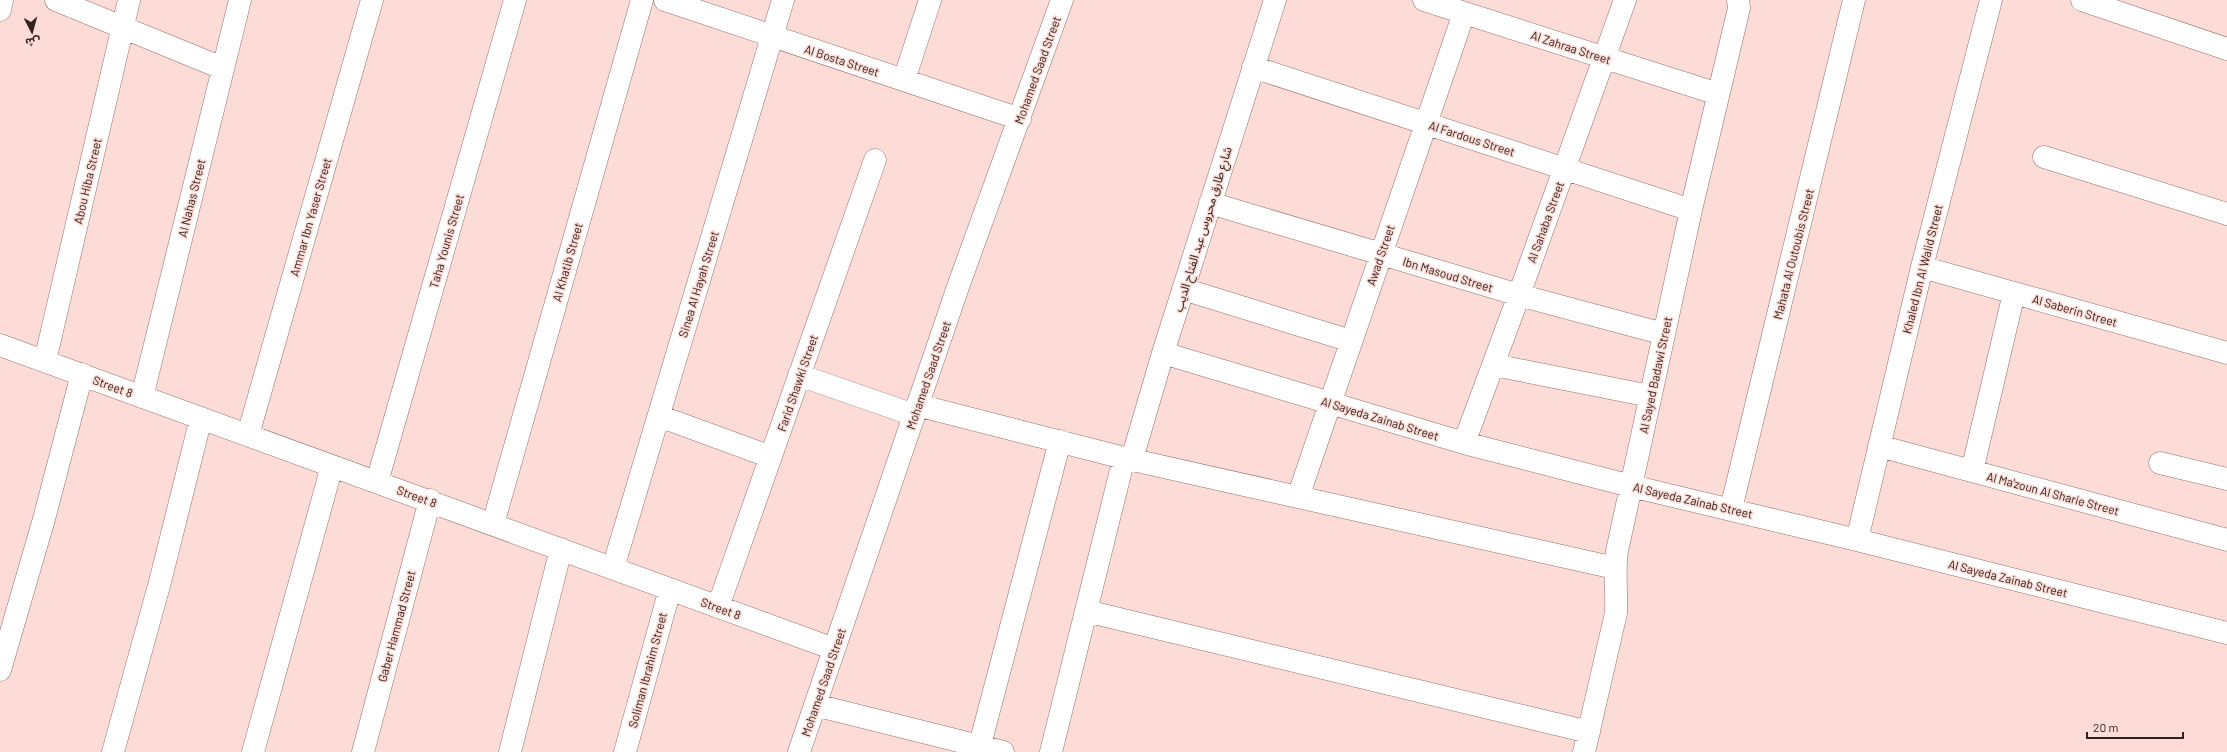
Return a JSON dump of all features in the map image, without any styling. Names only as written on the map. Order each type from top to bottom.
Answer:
[{"type":"street","points":[[0,10],[2,0]]},
{"type":"street","points":[[56,0],[122,29],[222,68]]},
{"type":"street","name":"Abou Hiba Street","points":[[45,361],[129,0]]},
{"type":"street","name":"Al Nahas Street","points":[[142,397],[240,0]]},
{"type":"street","name":"Ammar Ibn Yaser Street","points":[[248,435],[372,0]]},
{"type":"street","name":"Taha Younis Street","points":[[377,482],[515,0]]},
{"type":"street","name":"Al Khatib Street","points":[[492,524],[642,0]]},
{"type":"street","name":"Al Bosta Street","points":[[665,0],[1020,119]]},
{"type":"street","name":"Sinea Al Hayah Street","points":[[613,568],[784,0]]},
{"type":"street","points":[[904,80],[930,0]]},
{"type":"street","name":"Mohamed Saad Street","points":[[799,752],[959,284],[1062,0]]},
{"type":"street","name":"شارع طارق محروس عبد الفتاح الديب","points":[[1051,752],[1086,611],[1128,458],[1275,0]]},
{"type":"street","name":"Al Zahraa Street","points":[[1424,0],[1718,94]]},
{"type":"street","name":"Al Sahaba Street","points":[[1464,443],[1494,365],[1625,0]]},
{"type":"street","name":"Al Sayed Badawi Street","points":[[1586,742],[1616,613],[1617,594],[1615,568],[1631,486],[1691,210],[1739,8],[1738,0]]},
{"type":"street","name":"Mahata Al Outoubis Street","points":[[1732,509],[1854,0]]},
{"type":"street","name":"Khaled Ibn Al Walid Street","points":[[1857,540],[1922,267],[1991,0]]},
{"type":"street","points":[[2082,0],[2227,49]]},
{"type":"street","name":"Awad Street","points":[[1298,497],[1350,341],[1464,13]]},
{"type":"street","name":"Al Fardous Street","points":[[1254,67],[1691,210]]},
{"type":"street","points":[[2044,158],[2227,214]]},
{"type":"street","name":"Farid Shawki Street","points":[[718,607],[875,160]]},
{"type":"street","name":"Ibn Masoud Street","points":[[1210,203],[1519,295],[1664,334]]},
{"type":"street","name":"Al Saberin Street","points":[[1922,267],[2227,352]]},
{"type":"street","points":[[1183,289],[1350,341]]},
{"type":"street","points":[[1972,471],[2014,293]]},
{"type":"street","name":"Street 8","points":[[0,345],[332,466],[430,500],[834,649]]},
{"type":"street","name":"Al Sayeda Zainab Street","points":[[1163,352],[1464,443],[1631,486],[1732,509],[2227,633]]},
{"type":"street","points":[[1494,365],[1650,396]]},
{"type":"street","points":[[0,670],[44,520],[82,374]]},
{"type":"street","points":[[800,375],[916,410],[1060,441],[1298,497],[1615,568]]},
{"type":"street","points":[[659,416],[771,457]]},
{"type":"street","points":[[113,752],[160,582],[201,418]]},
{"type":"street","points":[[979,749],[1060,441]]},
{"type":"street","name":"Al Ma'zoun Al Sharie Street","points":[[1879,446],[2227,540]]},
{"type":"street","points":[[2160,463],[2227,480]]},
{"type":"street","points":[[253,752],[332,466]]},
{"type":"street","name":"Gaber Hammad Street","points":[[363,752],[430,500]]},
{"type":"street","points":[[510,752],[561,549]]},
{"type":"street","name":"Soliman Ibrahim Street","points":[[625,752],[670,589]]},
{"type":"street","points":[[1086,611],[1586,742]]},
{"type":"street","points":[[815,704],[979,749],[1002,752]]}]
